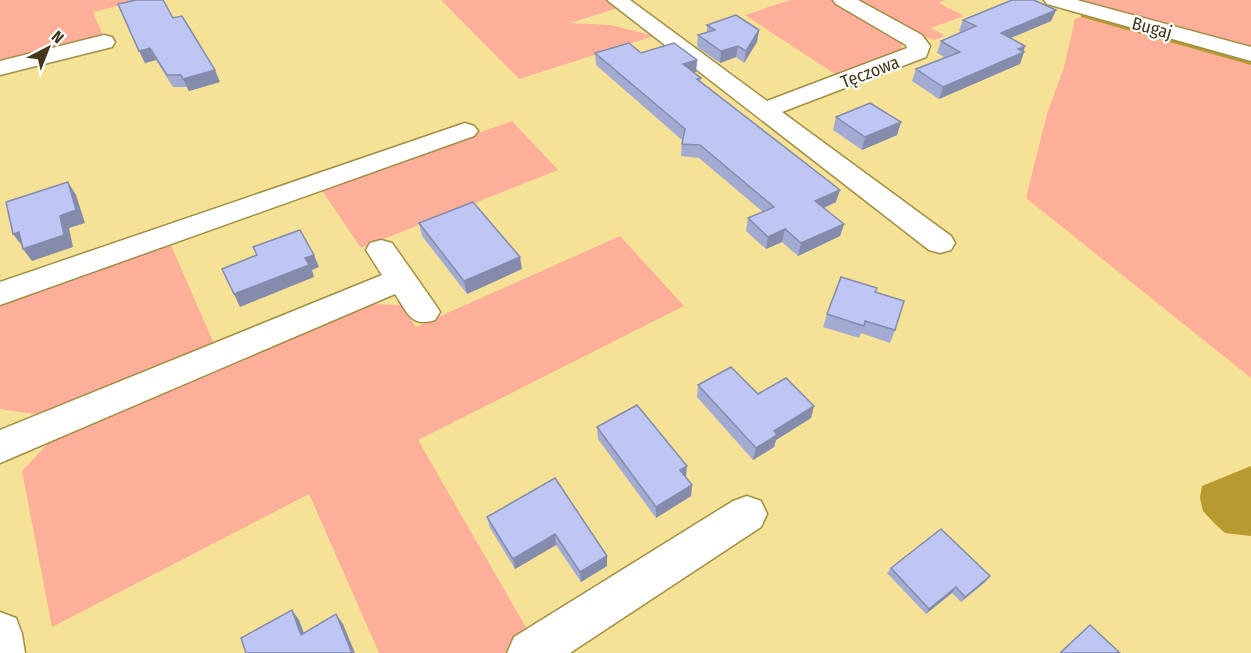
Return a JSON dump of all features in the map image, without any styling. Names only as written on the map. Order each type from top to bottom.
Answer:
[{"type":"street","points":[[617,0],[940,243]]},
{"type":"street","name":"Tęczowa","points":[[765,110],[918,52],[919,46],[914,40],[843,0]]},
{"type":"street","name":"Bugaj","points":[[1054,0],[1251,54]]},
{"type":"street","points":[[0,68],[104,42]]},
{"type":"street","points":[[0,294],[465,131]]},
{"type":"street","points":[[381,250],[424,312]]},
{"type":"street","points":[[0,447],[401,279]]},
{"type":"street","points":[[530,653],[747,514]]},
{"type":"street","points":[[0,634],[2,653]]},
{"type":"shaded area","points":[[0,0],[142,0],[93,12],[104,38],[0,65]]},
{"type":"shaded area","points":[[441,0],[607,0],[618,8],[570,23],[611,25],[654,36],[519,79]]},
{"type":"shaded area","points":[[790,0],[832,0],[901,42],[899,53],[838,76],[745,15]]},
{"type":"shaded area","points":[[853,0],[945,0],[939,3],[964,16],[931,28],[945,36],[934,40],[917,35]]},
{"type":"shaded area","points":[[1065,0],[1251,0],[1251,52]]},
{"type":"shaded area","points":[[1089,14],[1251,58],[1251,378],[1026,198],[1047,114],[1064,67],[1075,19]]},
{"type":"shaded area","points":[[512,121],[558,170],[361,248],[321,189]]},
{"type":"shaded area","points":[[620,236],[684,306],[418,440],[531,636],[504,653],[379,653],[309,494],[52,627],[22,471],[54,437],[370,304],[401,305],[416,327]]},
{"type":"shaded area","points":[[170,243],[215,346],[47,416],[0,409],[0,303]]},
{"type":"shaded area","points":[[1251,466],[1251,536],[1225,533],[1203,511],[1200,498],[1202,486]]},
{"type":"building","points":[[136,0],[163,0],[173,18],[182,16],[215,70],[183,79],[181,75],[167,75],[150,48],[139,51],[118,4]]},
{"type":"building","points":[[1012,0],[1034,0],[1056,10],[1001,33],[1025,46],[1018,49],[1024,52],[943,87],[916,69],[960,52],[941,41],[976,26],[963,20]]},
{"type":"building","points":[[736,15],[759,30],[746,51],[738,46],[721,51],[698,35],[715,30],[707,25]]},
{"type":"building","points":[[629,43],[641,53],[674,43],[697,60],[683,64],[701,78],[697,79],[840,190],[815,201],[844,224],[801,243],[785,229],[768,237],[748,218],[774,207],[700,145],[682,144],[685,129],[595,53]]},
{"type":"building","points":[[870,103],[901,122],[865,137],[836,117]]},
{"type":"building","points":[[68,182],[76,210],[60,216],[64,235],[23,249],[19,232],[13,234],[6,202]]},
{"type":"building","points":[[473,202],[520,257],[464,281],[419,223]]},
{"type":"building","points":[[300,230],[314,255],[305,258],[309,265],[234,294],[222,269],[257,255],[253,247]]},
{"type":"building","points":[[841,277],[877,288],[875,292],[904,301],[895,330],[865,321],[864,326],[827,314]]},
{"type":"building","points":[[731,367],[758,394],[786,378],[814,406],[774,431],[777,435],[756,448],[698,385]]},
{"type":"building","points":[[637,405],[687,466],[680,470],[692,485],[656,507],[597,427]]},
{"type":"building","points":[[555,478],[607,556],[580,572],[555,534],[513,559],[487,517]]},
{"type":"building","points":[[941,529],[990,576],[965,597],[956,587],[929,609],[891,568]]},
{"type":"building","points":[[292,610],[301,635],[336,614],[352,653],[246,653],[241,638]]},
{"type":"building","points":[[1090,625],[1120,653],[1060,653]]},
{"type":"waterway","points":[[1083,16],[1251,63]]}]
